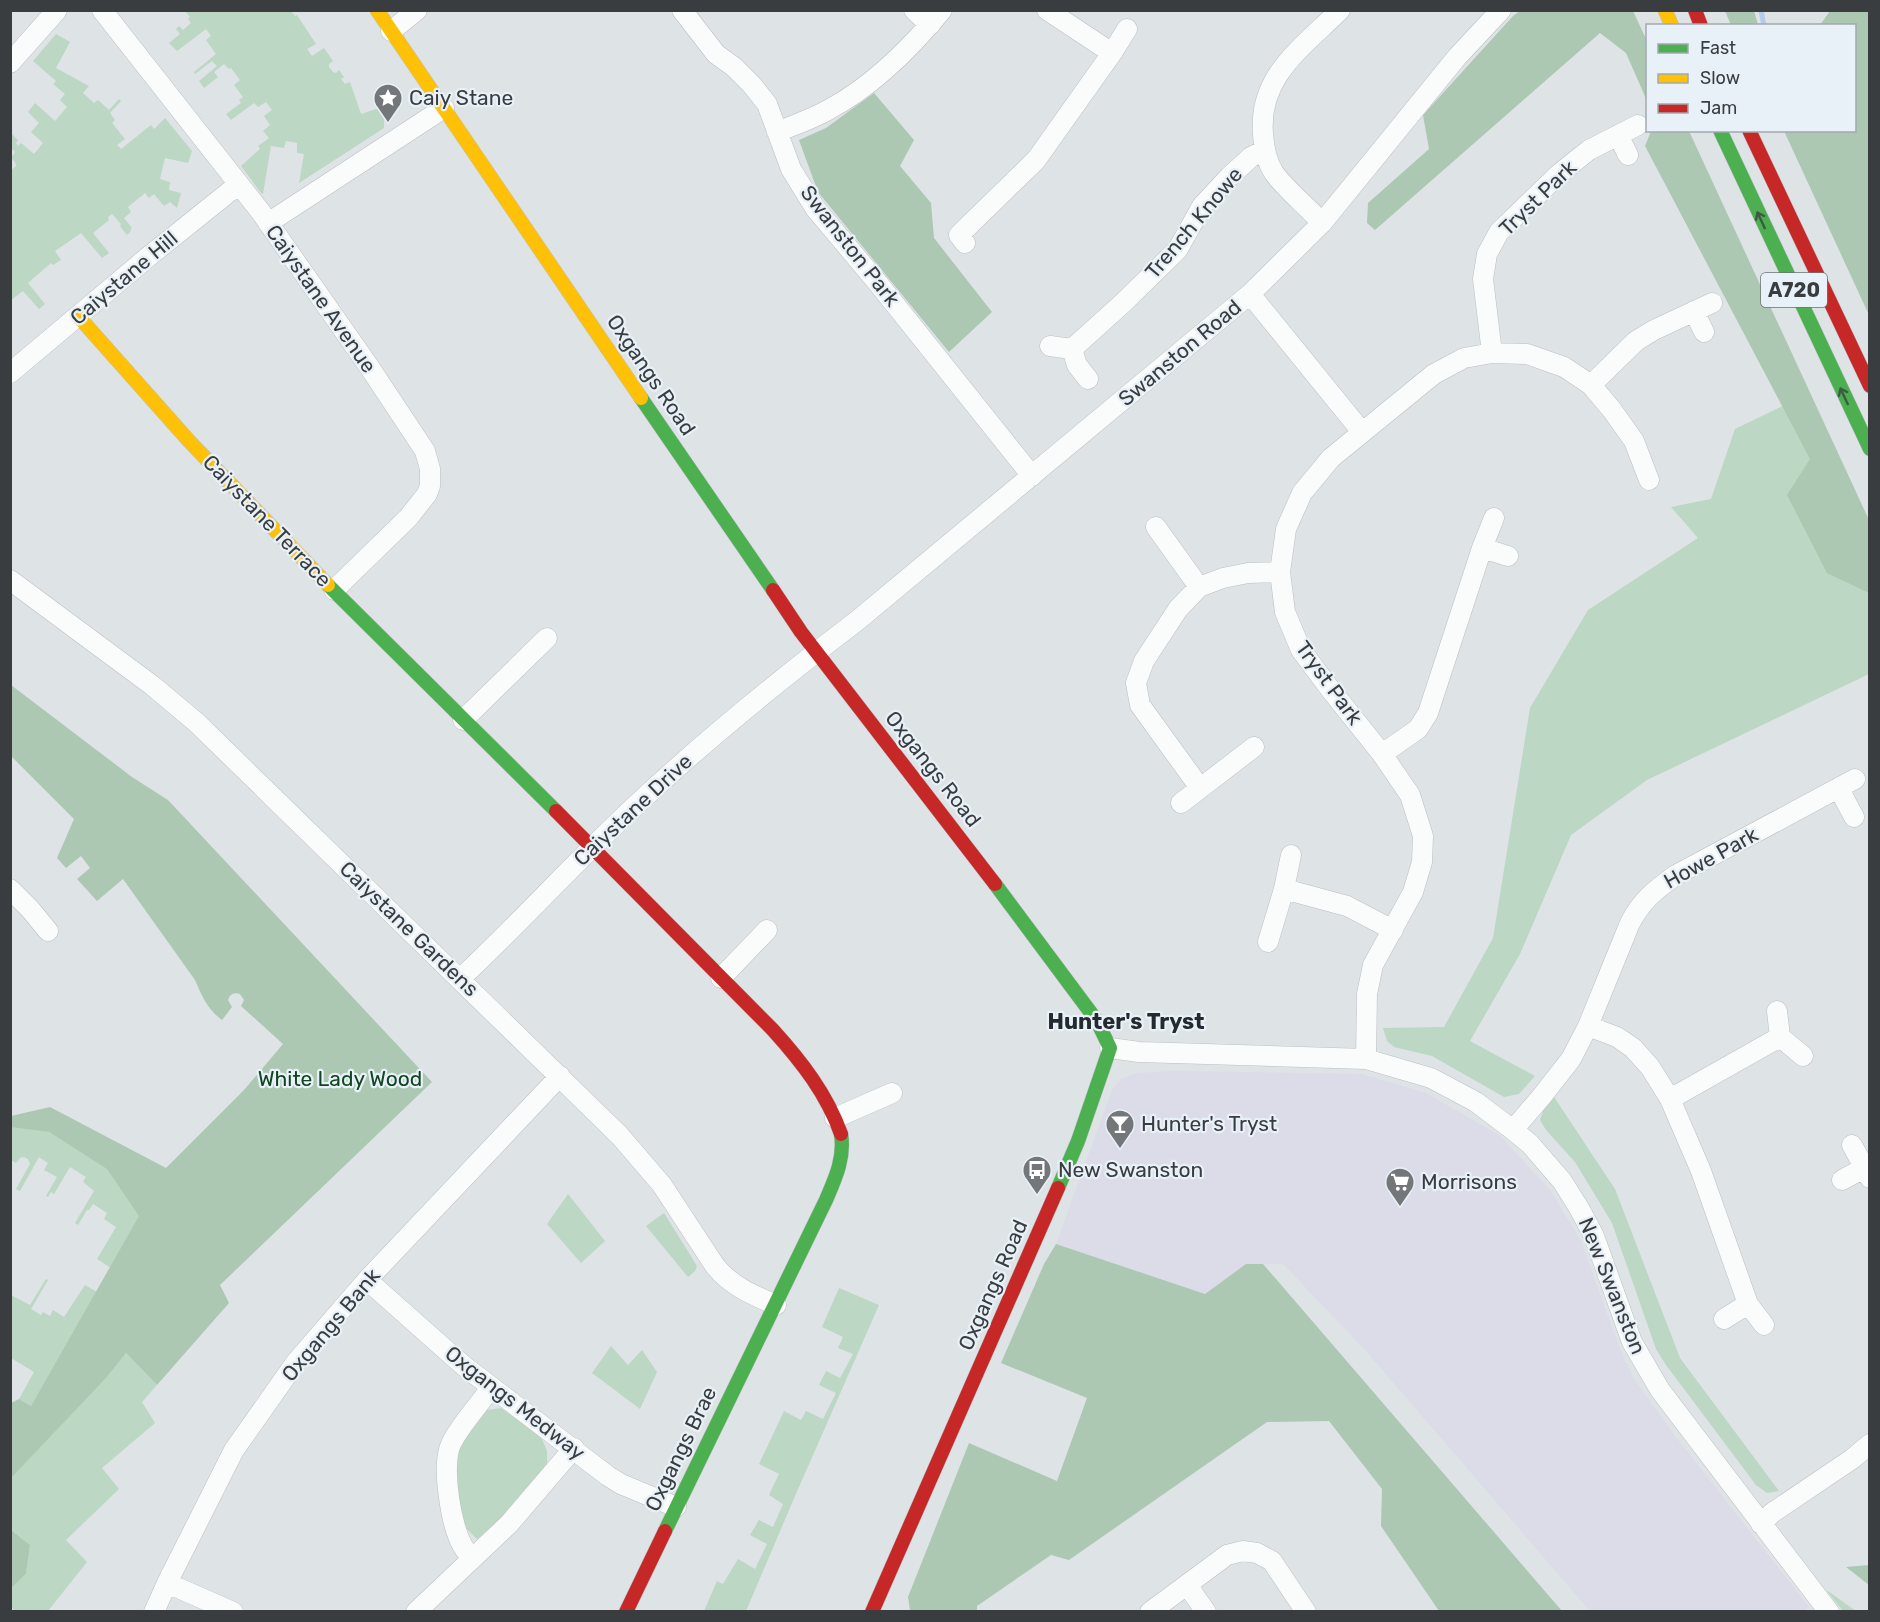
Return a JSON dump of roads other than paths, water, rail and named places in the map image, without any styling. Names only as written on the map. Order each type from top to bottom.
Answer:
[{"type":"main road","name":"Oxgangs Road","points":[[377,10],[816,652],[1038,940],[1097,1021],[1110,1048],[1078,1141],[1061,1182],[872,1611]]},
{"type":"main road","points":[[1665,10],[1671,24]]},
{"type":"main road","name":"A720","points":[[1721,132],[1869,449]]},
{"type":"main road","name":"A720","points":[[1750,132],[1869,386]]},
{"type":"main road","name":"Caiystane Terrace","points":[[78,316],[230,484],[463,720],[593,847],[785,1043],[812,1079],[841,1131],[843,1153],[839,1167],[776,1305]]},
{"type":"main road","name":"Oxgangs Brae","points":[[626,1611],[776,1305]]},
{"type":"main road","points":[[882,1611],[884,1585]]},
{"type":"street","points":[[10,63],[57,10]]},
{"type":"street","name":"Caiystane Avenue","points":[[102,10],[268,223],[314,286],[425,451],[430,469],[430,486],[427,494],[416,509],[334,590]]},
{"type":"street","points":[[391,31],[417,10]]},
{"type":"street","name":"Swanston Park","points":[[682,10],[716,54],[734,67],[767,104],[791,169],[815,208],[1032,476]]},
{"type":"street","points":[[777,132],[828,110],[860,90],[896,61],[936,18],[914,10]]},
{"type":"street","points":[[1047,10],[1112,53]]},
{"type":"street","points":[[1322,223],[1274,172],[1265,150],[1262,121],[1267,96],[1279,72],[1295,52],[1340,10]]},
{"type":"street","name":"Swanston Road","points":[[816,652],[867,613],[1250,294],[1322,223],[1457,57],[1501,10]]},
{"type":"street","points":[[965,243],[959,235],[1036,160],[1127,29]]},
{"type":"street","points":[[268,223],[444,108]]},
{"type":"street","name":"Tryst Park","points":[[1492,352],[1483,279],[1487,254],[1499,232],[1559,174],[1589,150],[1638,125]]},
{"type":"street","points":[[1618,135],[1628,155]]},
{"type":"street","name":"Trench Knowe","points":[[1072,349],[1178,249],[1202,206],[1229,177],[1251,157],[1265,150]]},
{"type":"street","name":"Caiystane Hill","points":[[10,373],[239,184]]},
{"type":"street","points":[[1250,294],[1362,432]]},
{"type":"street","points":[[1591,385],[1636,341],[1712,303]]},
{"type":"street","points":[[1694,311],[1704,332]]},
{"type":"street","points":[[1050,346],[1072,349],[1077,365],[1088,379]]},
{"type":"street","name":"Tryst Park","points":[[1366,1059],[1367,994],[1372,965],[1413,892],[1422,862],[1423,836],[1410,795],[1382,754],[1301,650],[1285,612],[1280,572],[1286,529],[1302,493],[1331,458],[1434,374],[1464,358],[1492,352],[1527,354],[1564,367],[1591,385],[1612,410],[1641,437],[1648,480]]},
{"type":"street","points":[[1382,754],[1418,729],[1428,713],[1494,518]]},
{"type":"street","points":[[1156,527],[1198,587]]},
{"type":"street","points":[[1482,548],[1508,556]]},
{"type":"street","points":[[1200,788],[1140,705],[1136,682],[1144,661],[1178,609],[1198,587],[1231,576],[1257,572],[1280,572]]},
{"type":"street","name":"Caiystane Gardens","points":[[10,580],[183,710],[620,1136],[648,1168],[722,1275],[741,1289],[776,1305]]},
{"type":"street","points":[[463,720],[547,638]]},
{"type":"street","name":"Caiystane Drive","points":[[460,979],[648,793],[816,652]]},
{"type":"street","points":[[1181,803],[1254,747]]},
{"type":"street","name":"Howe Park","points":[[1513,1130],[1571,1059],[1588,1026],[1630,923],[1638,907],[1653,892],[1676,875],[1847,784],[1854,818]]},
{"type":"street","points":[[1268,942],[1284,889],[1291,855]]},
{"type":"street","points":[[10,889],[48,931]]},
{"type":"street","points":[[1284,889],[1347,906],[1393,930]]},
{"type":"street","points":[[721,978],[767,930]]},
{"type":"street","points":[[1777,1011],[1780,1037],[1803,1056]]},
{"type":"street","points":[[1588,1026],[1617,1037],[1633,1048],[1650,1067],[1670,1099],[1701,1171],[1748,1304],[1764,1324]]},
{"type":"street","points":[[1670,1099],[1780,1037]]},
{"type":"street","name":"New Swanston","points":[[1110,1048],[1139,1052],[1366,1059],[1431,1078],[1476,1102],[1513,1130],[1530,1144],[1562,1181],[1594,1236],[1632,1342],[1660,1390],[1829,1611]]},
{"type":"street","name":"Oxgangs Bank","points":[[154,1611],[166,1582],[234,1450],[296,1362],[367,1280],[560,1076]]},
{"type":"street","points":[[835,1118],[891,1093]]},
{"type":"street","points":[[1842,1180],[1867,1173],[1852,1145]]},
{"type":"street","name":"Oxgangs Medway","points":[[367,1280],[456,1359],[621,1484],[676,1507]]},
{"type":"street","points":[[1724,1319],[1748,1304]]},
{"type":"street","points":[[473,1558],[463,1547],[455,1528],[447,1486],[446,1462],[450,1445],[491,1387]]},
{"type":"street","points":[[1761,1524],[1772,1513],[1852,1459],[1869,1444]]},
{"type":"street","points":[[416,1611],[509,1524],[574,1448]]},
{"type":"street","points":[[1150,1611],[1227,1555],[1243,1551],[1257,1553],[1272,1561],[1306,1611]]},
{"type":"street","points":[[166,1582],[233,1611]]},
{"type":"street","points":[[1187,1585],[1206,1611]]},
{"type":"waterway","points":[[1761,10],[1764,24]]},
{"type":"place","name":"Caiy Stane","points":[[388,124]]},
{"type":"place","name":"Hunter's Tryst","points":[[1120,1150]]},
{"type":"place","name":"New Swanston","points":[[1037,1196]]},
{"type":"place","name":"Morrisons","points":[[1400,1208]]},
{"type":"district","name":"Hunter's Tryst","points":[[1126,1021]]},
{"type":"park label","name":"White Lady Wood","points":[[340,1079]]}]
